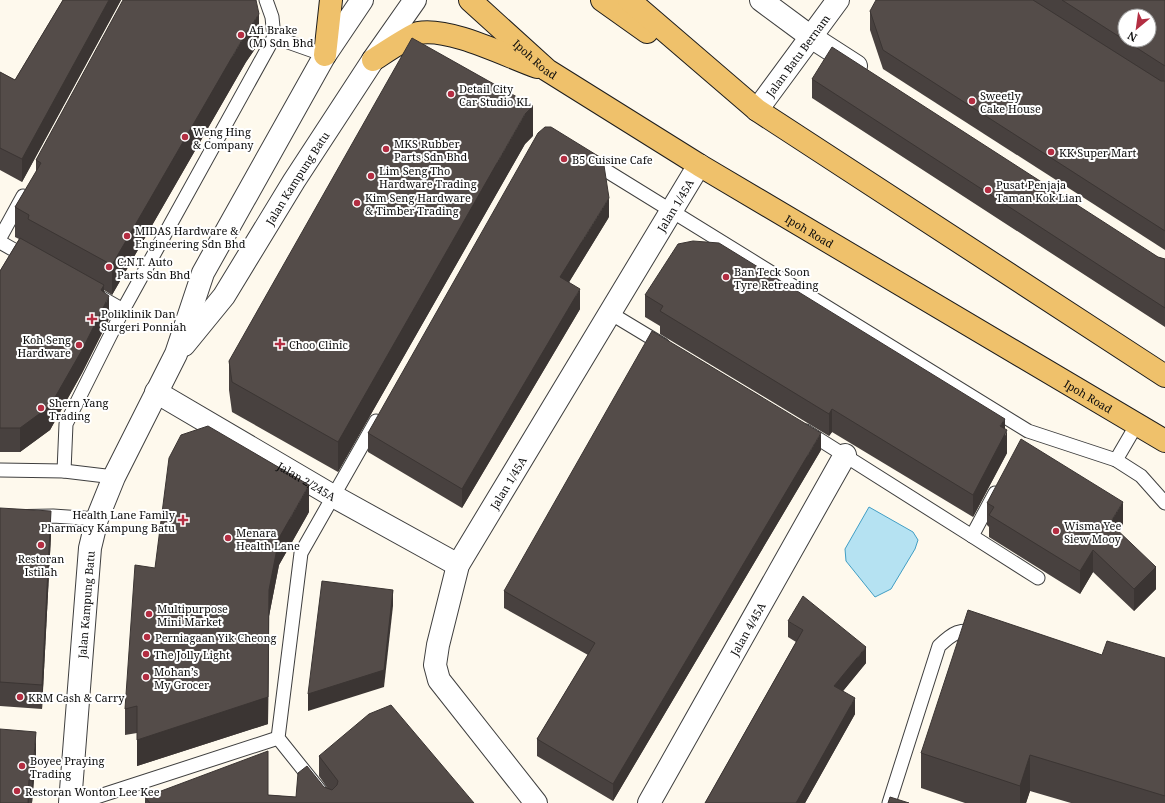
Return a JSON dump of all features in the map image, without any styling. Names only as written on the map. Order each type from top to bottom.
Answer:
[{"type":"main road","points":[[325,55],[331,0]]},
{"type":"main road","name":"Ipoh Road","points":[[470,0],[547,70],[699,165],[1165,441]]},
{"type":"main road","points":[[602,0],[757,110],[1165,376]]},
{"type":"main road","points":[[629,0],[757,110]]},
{"type":"main road","points":[[372,60],[418,34],[443,34],[482,45],[547,70]]},
{"type":"street","name":"Jalan Kampung Batu","points":[[70,803],[90,548],[97,519],[114,477],[176,354],[203,274],[325,55],[362,0]]},
{"type":"street","name":"Jalan Kampung Batu","points":[[176,354],[224,296],[294,181],[372,60],[415,0]]},
{"type":"street","points":[[761,0],[811,37],[871,76]]},
{"type":"street","name":"Jalan Batu Bernam","points":[[757,110],[838,0]]},
{"type":"street","name":"Jalan 1/45A","points":[[536,803],[439,680],[435,665],[438,645],[458,565],[699,165]]},
{"type":"street","name":"Jalan 2/245A","points":[[156,392],[333,496],[458,565]]},
{"type":"street","name":"Jalan 4/45A","points":[[649,803],[845,455]]},
{"type":"lane","points":[[64,471],[66,424],[123,310],[274,37],[272,17],[266,0]]},
{"type":"lane","points":[[274,37],[325,55]]},
{"type":"lane","points":[[580,154],[1028,431],[1116,460],[1141,476],[1165,503]]},
{"type":"lane","points":[[0,238],[29,186]]},
{"type":"lane","points":[[0,242],[41,265]]},
{"type":"lane","points":[[82,287],[123,310]]},
{"type":"lane","points":[[610,313],[677,354]]},
{"type":"lane","points":[[330,803],[278,738],[301,553],[384,408]]},
{"type":"lane","points":[[792,423],[1038,578]]},
{"type":"lane","points":[[1116,460],[1137,424]]},
{"type":"lane","points":[[1020,445],[1028,431]]},
{"type":"lane","points":[[0,470],[64,471],[114,477]]},
{"type":"lane","points":[[972,536],[1002,480]]},
{"type":"lane","points":[[0,517],[53,516],[97,519]]},
{"type":"lane","points":[[888,803],[939,646],[950,635],[963,630],[992,634]]},
{"type":"lane","points":[[78,803],[278,738]]},
{"type":"water","points":[[869,507],[913,532],[918,540],[915,549],[891,589],[875,597],[846,561],[845,549]]},
{"type":"building","points":[[63,0],[109,0],[22,159],[0,148],[0,72],[15,80]]},
{"type":"building","points":[[123,0],[256,0],[259,14],[246,33],[112,265],[28,219],[29,215],[15,207],[41,163],[36,160]]},
{"type":"building","points":[[876,0],[1033,0],[1161,81],[1165,81],[1165,231],[883,50],[870,11]]},
{"type":"building","points":[[1062,0],[1165,0],[1165,66],[1137,48],[1157,48],[1157,8],[1117,8],[1117,35]]},
{"type":"building","points":[[412,38],[533,106],[525,114],[338,442],[232,382],[229,361]]},
{"type":"building","points":[[832,47],[1158,257],[1165,259],[1165,308],[812,79]]},
{"type":"building","points":[[545,127],[551,127],[603,159],[609,198],[560,277],[580,289],[462,489],[368,433],[538,133]]},
{"type":"building","points":[[20,238],[104,285],[101,290],[109,296],[82,350],[50,406],[20,428],[0,428],[0,271]]},
{"type":"building","points":[[693,241],[719,243],[1005,419],[1000,426],[1007,430],[973,495],[832,409],[829,414],[660,311],[663,306],[645,295],[678,244]]},
{"type":"building","points":[[652,331],[821,433],[613,784],[537,739],[595,643],[504,591]]},
{"type":"building","points":[[208,426],[309,485],[279,538],[269,590],[268,697],[137,740],[137,706],[125,709],[135,565],[155,568],[169,458],[181,435]]},
{"type":"building","points":[[1021,439],[1123,502],[1110,523],[1156,567],[1134,589],[1093,550],[1080,571],[989,515],[994,507],[987,503]]},
{"type":"building","points":[[0,508],[51,511],[42,685],[0,682]]},
{"type":"building","points":[[322,581],[393,590],[384,670],[308,694]]},
{"type":"building","points":[[803,596],[866,647],[834,686],[855,698],[796,803],[705,803],[803,630],[788,621]]},
{"type":"building","points":[[968,610],[1102,655],[1107,641],[1165,658],[1165,796],[1030,755],[1020,786],[921,753]]},
{"type":"building","points":[[391,705],[474,803],[150,803],[145,797],[268,751],[268,795],[296,797],[298,773],[307,766],[324,787],[332,790],[337,785],[338,781],[319,756],[369,714]]},
{"type":"building","points":[[0,729],[36,732],[32,781],[29,780],[28,803],[0,803]]},
{"type":"building","points":[[890,797],[909,803],[888,803]]},
{"type":"place","name":"Afi Brake (M) Sdn Bhd","points":[[241,35]]},
{"type":"place","name":"Detail City Car Studio KL","points":[[451,94]]},
{"type":"place","name":"Sweetly Cake House","points":[[972,101]]},
{"type":"place","name":"Weng Hing & Company","points":[[185,137]]},
{"type":"place","name":"MKS Rubber Parts Sdn Bhd","points":[[386,149]]},
{"type":"place","name":"KK Super Mart","points":[[1051,152]]},
{"type":"place","name":"B5 Cuisine Cafe","points":[[564,159]]},
{"type":"place","name":"Lim Seng Tho Hardware Trading","points":[[371,176]]},
{"type":"place","name":"Pusat Penjaja Taman Kok Lian","points":[[988,190]]},
{"type":"place","name":"Kim Seng Hardware & Timber Trading","points":[[357,203]]},
{"type":"place","name":"MIDAS Hardware & Engineering Sdn Bhd","points":[[127,236]]},
{"type":"place","name":"C.N.T. Auto Parts Sdn Bhd","points":[[109,267]]},
{"type":"place","name":"Ban Teck Soon Tyre Retreading","points":[[726,277]]},
{"type":"place","name":"Poliklinik Dan Surgeri Ponniah","points":[[92,319]]},
{"type":"place","name":"Choo Clinic","points":[[280,344]]},
{"type":"place","name":"Koh Seng Hardware","points":[[79,345]]},
{"type":"place","name":"Shern Yang Trading","points":[[41,408]]},
{"type":"place","name":"Health Lane Family Pharmacy Kampung Batu","points":[[183,520]]},
{"type":"place","name":"Wisma Yee Siew Mooy","points":[[1056,531]]},
{"type":"place","name":"Menara Health Lane","points":[[228,538]]},
{"type":"place","name":"Restoran Istilah","points":[[41,545]]},
{"type":"place","name":"Multipurpose Mini Market","points":[[149,614]]},
{"type":"place","name":"Perniagaan Yik Cheong","points":[[147,637]]},
{"type":"place","name":"The Jolly Light","points":[[146,654]]},
{"type":"place","name":"Mohan’s My Grocer","points":[[146,677]]},
{"type":"place","name":"KRM Cash & Carry","points":[[20,697]]},
{"type":"place","name":"Boyee Praying Trading","points":[[22,766]]},
{"type":"place","name":"Restoran Wonton Lee Kee","points":[[17,791]]}]
